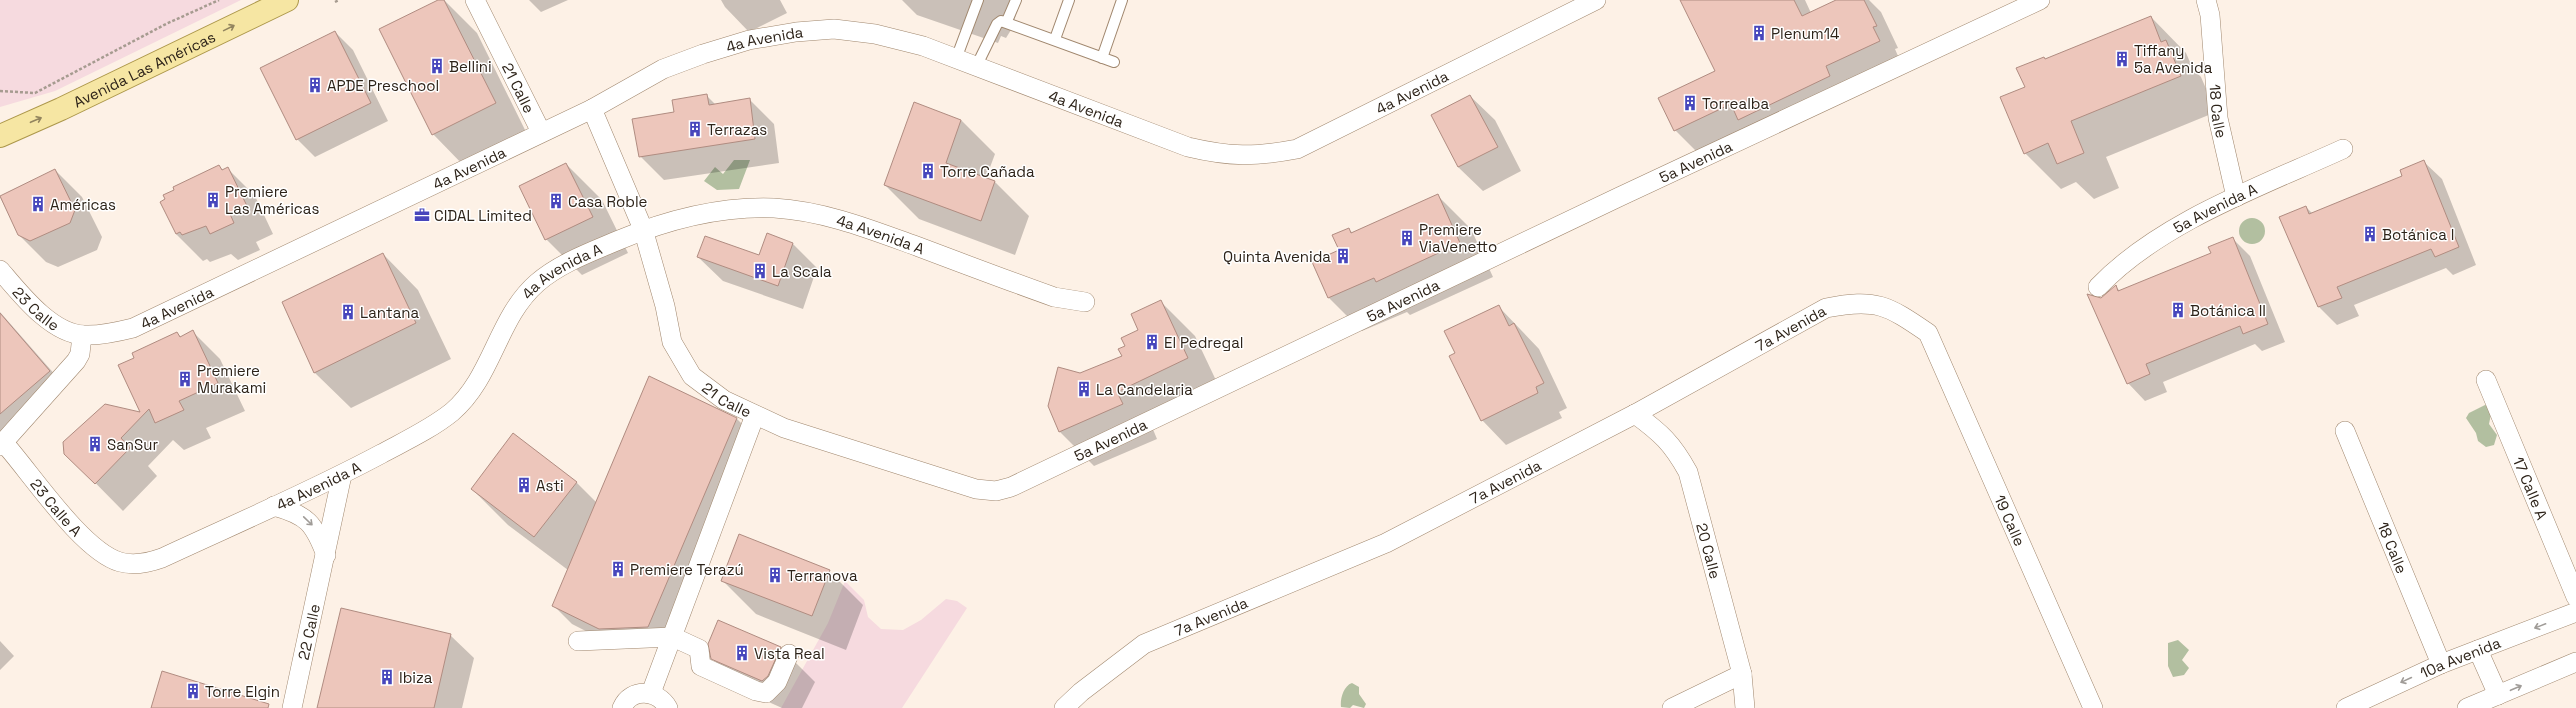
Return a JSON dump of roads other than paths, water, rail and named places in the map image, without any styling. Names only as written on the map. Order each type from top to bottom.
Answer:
[{"type":"main road","name":"Avenida Las Américas","points":[[0,136],[61,109],[287,0]]},
{"type":"street","name":"21 Calle","points":[[475,0],[541,132]]},
{"type":"street","name":"4a Avenida","points":[[82,335],[115,333],[133,328],[541,132],[592,109],[669,67],[749,40],[796,32],[834,29],[875,34],[923,46],[1188,147],[1224,155],[1264,155],[1296,148],[1596,0]]},
{"type":"street","name":"5a Avenida","points":[[755,414],[784,428],[976,489],[996,491],[1011,487],[1619,197],[2040,0]]},
{"type":"street","name":"18 Calle","points":[[2206,0],[2210,20],[2218,118],[2236,197]]},
{"type":"street","name":"21 Calle","points":[[592,109],[643,229],[665,306],[672,342],[680,357],[692,376],[706,387],[724,400],[755,414],[651,693]]},
{"type":"street","name":"5a Avenida A","points":[[2098,287],[2131,256],[2151,241],[2236,197],[2343,149]]},
{"type":"street","name":"4a Avenida A","points":[[119,562],[137,564],[162,558],[342,475],[433,426],[453,411],[478,381],[510,316],[521,300],[538,282],[570,261],[643,229],[671,221],[748,208],[800,210],[849,221],[1054,297],[1085,302]]},
{"type":"street","name":"23 Calle","points":[[0,270],[39,312],[66,330],[82,335]]},
{"type":"street","name":"7a Avenida","points":[[1064,708],[1081,692],[1144,644],[1386,543],[1635,414],[1826,308],[1850,303],[1876,304],[1903,316],[1928,333]]},
{"type":"street","name":"19 Calle","points":[[1928,333],[2093,708]]},
{"type":"street","points":[[2,445],[76,362],[80,354],[82,335]]},
{"type":"street","name":"17 Calle A","points":[[2486,380],[2576,597]]},
{"type":"street","name":"20 Calle","points":[[1635,414],[1659,431],[1676,449],[1688,472],[1742,674],[1745,708]]},
{"type":"street","name":"18 Calle","points":[[2345,431],[2441,664]]},
{"type":"street","name":"23 Calle A","points":[[2,445],[91,544],[119,562]]},
{"type":"street","name":"22 Calle","points":[[292,708],[342,475]]},
{"type":"street","points":[[274,506],[293,511],[312,524],[326,555]]},
{"type":"street","name":"10a Avenida","points":[[2346,708],[2441,664],[2576,612]]},
{"type":"street","points":[[578,641],[673,637],[699,649],[701,652],[701,666],[756,692],[766,693],[777,682],[789,654]]},
{"type":"street","points":[[2478,650],[2498,696]]},
{"type":"street","points":[[2467,708],[2576,662]]},
{"type":"street","points":[[1672,708],[1742,674]]},
{"type":"street","points":[[622,708],[635,694],[651,693],[659,697],[668,708]]},
{"type":"lane","points":[[956,59],[978,0]]},
{"type":"lane","points":[[1007,21],[1016,0]]},
{"type":"lane","points":[[1055,39],[1069,0]]},
{"type":"lane","points":[[1102,58],[1122,0]]},
{"type":"lane","points":[[976,67],[997,24],[1001,21],[1007,21],[1114,62]]},
{"type":"place","name":"Plenum14","points":[[1759,33]]},
{"type":"place","name":"Tiffany 5a Avenida","points":[[2122,59]]},
{"type":"place","name":"Bellini","points":[[437,66]]},
{"type":"place","name":"APDE Preschool","points":[[315,85]]},
{"type":"place","name":"Torrealba","points":[[1690,103]]},
{"type":"place","name":"Terrazas","points":[[695,129]]},
{"type":"place","name":"Torre Cañada","points":[[928,171]]},
{"type":"place","name":"Premiere Las Américas","points":[[213,200]]},
{"type":"place","name":"Casa Roble","points":[[556,201]]},
{"type":"place","name":"Américas","points":[[38,204]]},
{"type":"place","name":"CIDAL Limited","points":[[422,215]]},
{"type":"place","name":"Botánica I","points":[[2370,234]]},
{"type":"place","name":"Premiere ViaVenetto","points":[[1407,238]]},
{"type":"place","name":"Quinta Avenida","points":[[1343,256]]},
{"type":"place","name":"La Scala","points":[[760,271]]},
{"type":"place","name":"Botánica II","points":[[2178,310]]},
{"type":"place","name":"Lantana","points":[[348,312]]},
{"type":"place","name":"El Pedregal","points":[[1152,342]]},
{"type":"place","name":"Premiere Murakami","points":[[185,379]]},
{"type":"place","name":"La Candelaria","points":[[1084,389]]},
{"type":"place","name":"SanSur","points":[[95,444]]},
{"type":"place","name":"Asti","points":[[524,485]]},
{"type":"place","name":"Premiere Terazú","points":[[618,569]]},
{"type":"place","name":"Terranova","points":[[775,575]]},
{"type":"place","name":"Vista Real","points":[[742,653]]},
{"type":"place","name":"Ibiza","points":[[387,677]]},
{"type":"place","name":"Torre Elgin","points":[[193,691]]}]
